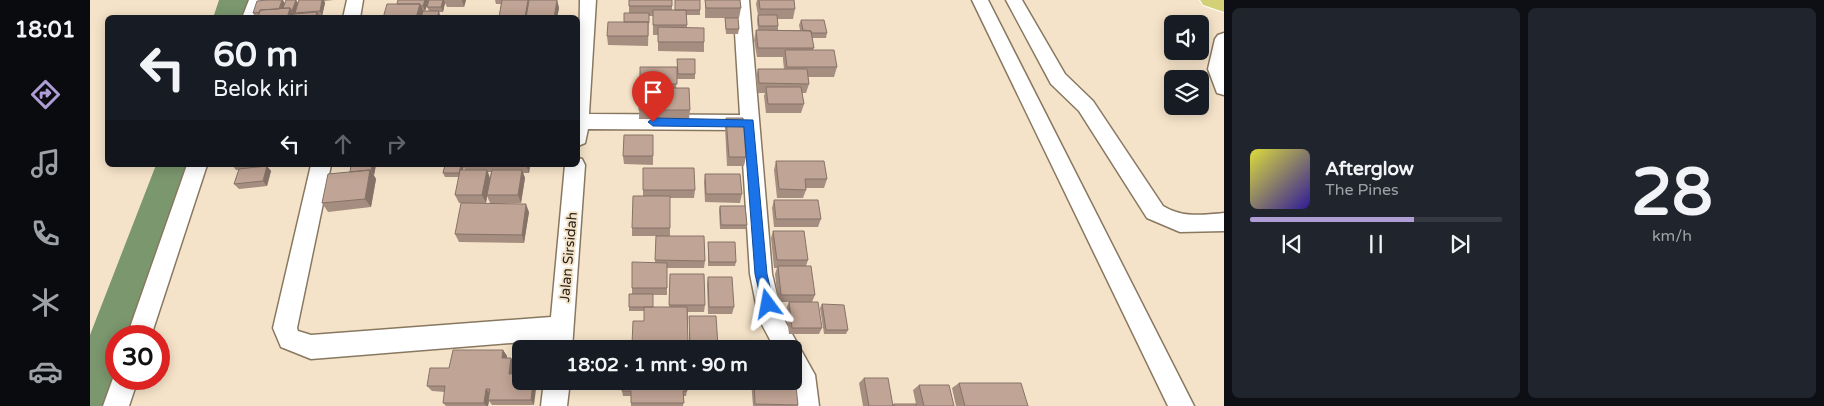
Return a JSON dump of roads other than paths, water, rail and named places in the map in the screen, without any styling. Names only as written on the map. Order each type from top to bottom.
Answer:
[{"type":"highway","points":[[1211,0],[1224,5]]},
{"type":"street","points":[[251,15],[257,0]]},
{"type":"street","points":[[352,15],[355,0]]},
{"type":"street","points":[[580,103],[588,0]]},
{"type":"street","points":[[741,0],[761,274],[771,319],[783,340]]},
{"type":"street","points":[[980,0],[1181,406]]},
{"type":"street","points":[[1014,0],[1058,79],[1086,106],[1155,212],[1167,221],[1184,226],[1224,222]]},
{"type":"street","points":[[1224,39],[1217,69],[1224,88]]},
{"type":"street","points":[[580,129],[749,123]]},
{"type":"street","points":[[143,325],[196,167]]},
{"type":"street","points":[[321,167],[285,328],[290,339],[311,347],[561,338]]},
{"type":"street","name":"Jalan Sirsidah","points":[[561,338],[575,167]]},
{"type":"street","points":[[802,375],[806,406]]},
{"type":"street","points":[[116,406],[121,390]]},
{"type":"street","points":[[554,406],[556,390]]},
{"type":"waterway","points":[[230,15],[235,0]]},
{"type":"waterway","points":[[90,405],[120,313],[174,167]]}]
